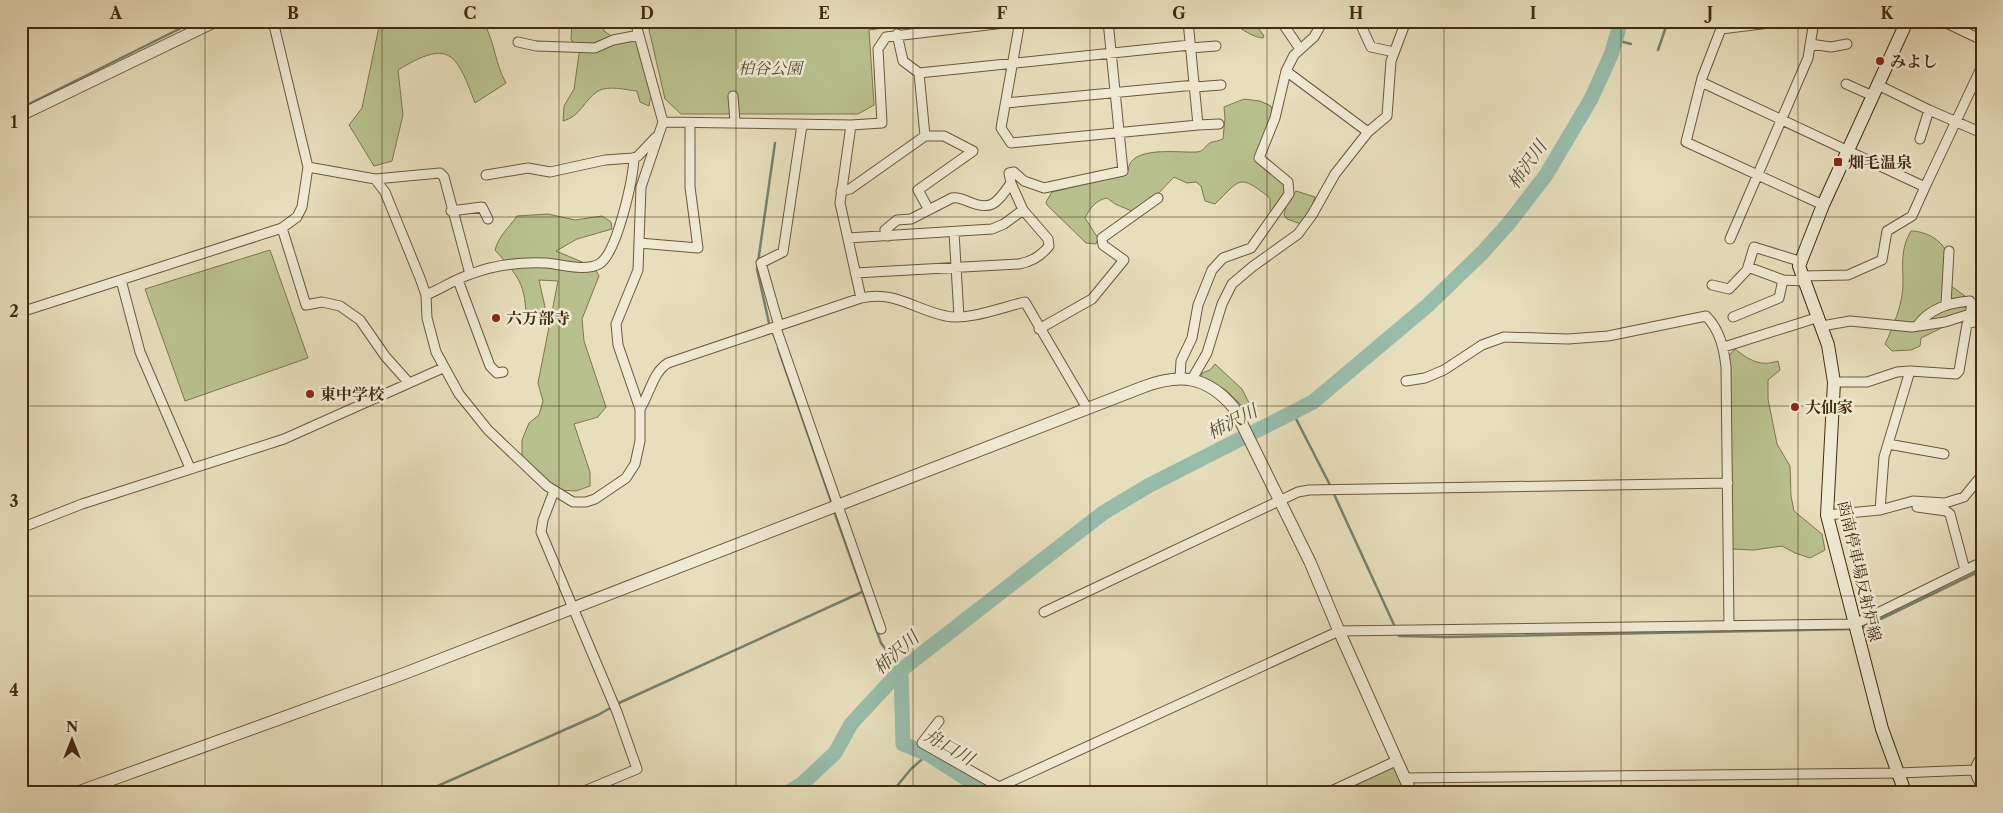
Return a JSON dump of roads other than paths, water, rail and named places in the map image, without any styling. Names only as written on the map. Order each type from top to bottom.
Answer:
[{"type":"main road","points":[[1799,261],[1907,21]]},
{"type":"main road","name":"函南停車場反射炉線","points":[[1799,261],[1803,278],[1821,321],[1832,361],[1834,382],[1827,515],[1882,729],[1905,792]]},
{"type":"street","points":[[21,115],[216,21]]},
{"type":"street","points":[[21,312],[282,228],[297,217],[302,207],[308,167],[273,21]]},
{"type":"street","points":[[375,179],[385,192],[426,295],[432,338],[443,368],[479,420],[554,491],[573,502],[586,502],[626,478],[638,455],[640,409],[616,334],[618,314],[638,270],[641,186],[663,122],[635,21]]},
{"type":"street","points":[[663,122],[690,124],[735,122],[802,125],[882,123],[878,49],[886,37],[928,26],[1020,21],[1001,131],[1011,143],[1198,124],[1219,124]]},
{"type":"street","points":[[855,273],[1026,262],[1045,251],[1049,246],[1048,239],[1023,210],[1010,183],[1009,176],[1012,172],[1017,173],[1024,181],[1044,188],[1123,171],[1108,21]]},
{"type":"street","points":[[1188,21],[1198,124]]},
{"type":"street","points":[[1281,21],[1300,49]]},
{"type":"street","points":[[1186,378],[1181,361],[1192,338],[1198,305],[1212,270],[1223,258],[1251,248],[1289,194],[1288,182],[1259,158],[1275,118],[1286,71],[1300,49],[1314,37],[1323,21]]},
{"type":"street","points":[[1360,21],[1371,48],[1394,52]]},
{"type":"street","points":[[1186,378],[1207,353],[1222,304],[1232,284],[1298,234],[1312,215],[1335,174],[1368,132],[1387,116],[1394,52],[1406,21]]},
{"type":"street","points":[[1786,21],[1722,25],[1702,82],[1686,142],[1823,205]]},
{"type":"street","points":[[1730,239],[1756,174],[1808,58],[1814,21]]},
{"type":"street","points":[[1942,21],[1982,40]]},
{"type":"street","points":[[897,34],[904,61],[919,73],[1112,53],[1216,46]]},
{"type":"street","points":[[518,42],[536,46],[595,48],[613,40],[639,35]]},
{"type":"street","points":[[1810,44],[1831,46],[1847,44]]},
{"type":"street","points":[[1748,268],[1784,280],[1848,275],[1882,260],[1887,231],[1912,216],[1982,66]]},
{"type":"street","points":[[1286,71],[1368,132]]},
{"type":"street","points":[[919,73],[925,136]]},
{"type":"street","points":[[1702,82],[1925,187]]},
{"type":"street","points":[[1846,84],[1875,91],[1929,110],[1982,132]]},
{"type":"street","points":[[1006,103],[1115,92],[1221,85]]},
{"type":"street","points":[[733,96],[735,122]]},
{"type":"street","points":[[1920,139],[1929,110]]},
{"type":"street","points":[[639,243],[698,248],[690,186],[690,124]]},
{"type":"street","points":[[802,125],[783,252],[762,263],[777,327],[881,629]]},
{"type":"street","points":[[851,125],[840,207],[861,298]]},
{"type":"street","points":[[486,175],[528,168],[550,172],[594,162],[634,158],[658,135]]},
{"type":"street","points":[[841,191],[850,189],[925,136],[944,136],[973,150],[918,190],[929,210]]},
{"type":"street","points":[[426,295],[470,274],[506,265],[531,262],[586,267],[599,264],[608,256],[616,235],[631,184],[634,158]]},
{"type":"street","points":[[308,167],[375,179],[440,173],[444,177],[470,274]]},
{"type":"street","points":[[888,236],[886,230],[897,220],[911,219],[956,197],[978,206],[988,206],[1000,198],[1010,183]]},
{"type":"street","points":[[1039,329],[1092,299],[1124,260],[1103,245],[1102,238],[1158,198]]},
{"type":"street","points":[[452,211],[482,207],[488,219]]},
{"type":"street","points":[[848,238],[954,232],[999,227],[1023,210]]},
{"type":"street","points":[[282,228],[306,305],[322,302],[340,306],[360,320],[385,356],[409,383]]},
{"type":"street","points":[[954,232],[959,317]]},
{"type":"street","points":[[1712,285],[1728,289],[1748,268],[1754,247],[1799,261]]},
{"type":"street","points":[[1946,304],[1949,251]]},
{"type":"street","points":[[121,280],[140,352],[190,468]]},
{"type":"street","points":[[458,280],[490,366],[493,371],[503,372]]},
{"type":"street","points":[[1733,317],[1778,298],[1784,280]]},
{"type":"street","points":[[640,409],[651,389],[655,376],[662,367],[861,298],[898,298],[945,316],[959,317],[1025,302],[1039,329],[1088,408]]},
{"type":"street","points":[[1917,326],[1924,317],[1946,304],[1970,301],[1975,318]]},
{"type":"street","points":[[1406,381],[1425,378],[1444,370],[1482,345],[1504,337],[1568,340],[1608,336],[1706,316],[1724,347],[1728,390],[1729,626]]},
{"type":"street","points":[[1724,347],[1821,321],[1850,321],[1917,326],[1975,318]]},
{"type":"street","points":[[1834,382],[1867,382],[1897,372],[1910,371],[1956,374],[1959,371],[1967,324],[1975,318]]},
{"type":"street","points":[[21,528],[82,504],[284,439],[443,368]]},
{"type":"street","points":[[1880,510],[1884,457],[1910,371]]},
{"type":"street","points":[[78,792],[403,674],[573,606],[838,506],[1088,408],[1158,382],[1186,378],[1215,390],[1234,408],[1310,562],[1338,631],[1411,792]]},
{"type":"street","points":[[1888,444],[1944,454]]},
{"type":"street","points":[[1827,515],[1880,510],[1914,501],[1945,503],[1959,499],[1968,493],[1982,475]]},
{"type":"street","points":[[1044,612],[1298,492],[1309,490],[1728,484]]},
{"type":"street","points":[[554,491],[543,520],[541,532],[573,606],[637,769],[582,792]]},
{"type":"street","points":[[1905,504],[1946,511],[1950,514],[1965,570]]},
{"type":"street","points":[[999,787],[1338,631],[1729,626],[1856,627],[1982,562]]},
{"type":"street","points":[[939,721],[922,743],[1008,792]]},
{"type":"street","points":[[1982,756],[1974,770],[1975,776],[1982,786]]},
{"type":"street","points":[[1329,792],[1396,761]]},
{"type":"street","points":[[1405,778],[1898,773],[1974,770]]},
{"type":"waterway","points":[[21,108],[195,21]]},
{"type":"waterway","name":"柿沢川","points":[[789,792],[802,784],[835,753],[851,724],[901,670],[1103,513],[1148,486],[1313,402],[1427,306],[1482,253],[1509,223],[1546,175],[1591,99],[1611,55],[1621,21]]},
{"type":"waterway","points":[[1658,50],[1668,21]]},
{"type":"waterway","points":[[1616,40],[1631,44]]},
{"type":"waterway","points":[[775,143],[757,269],[769,323],[777,343]]},
{"type":"waterway","points":[[778,348],[832,504]]},
{"type":"waterway","points":[[1293,413],[1331,487]]},
{"type":"waterway","points":[[1333,492],[1395,627]]},
{"type":"waterway","points":[[834,511],[881,643],[901,670]]},
{"type":"waterway","points":[[1860,629],[1982,570]]},
{"type":"waterway","points":[[424,792],[598,715],[619,703],[862,592]]},
{"type":"waterway","points":[[1397,633],[1399,636],[1447,637],[1852,629]]},
{"type":"waterway","name":"舟口川","points":[[901,670],[903,744],[928,754],[987,792]]},
{"type":"waterway","points":[[892,792],[911,769],[928,754]]},
{"type":"place","name":"みよし","points":[[1880,61]]},
{"type":"place","name":"畑毛温泉","points":[[1838,162]]},
{"type":"place","name":"六万部寺","points":[[496,318]]},
{"type":"place","name":"東中学校","points":[[310,394]]},
{"type":"place","name":"大仙家","points":[[1795,407]]},
{"type":"park label","name":"柏谷公園","points":[[770,68]]}]
